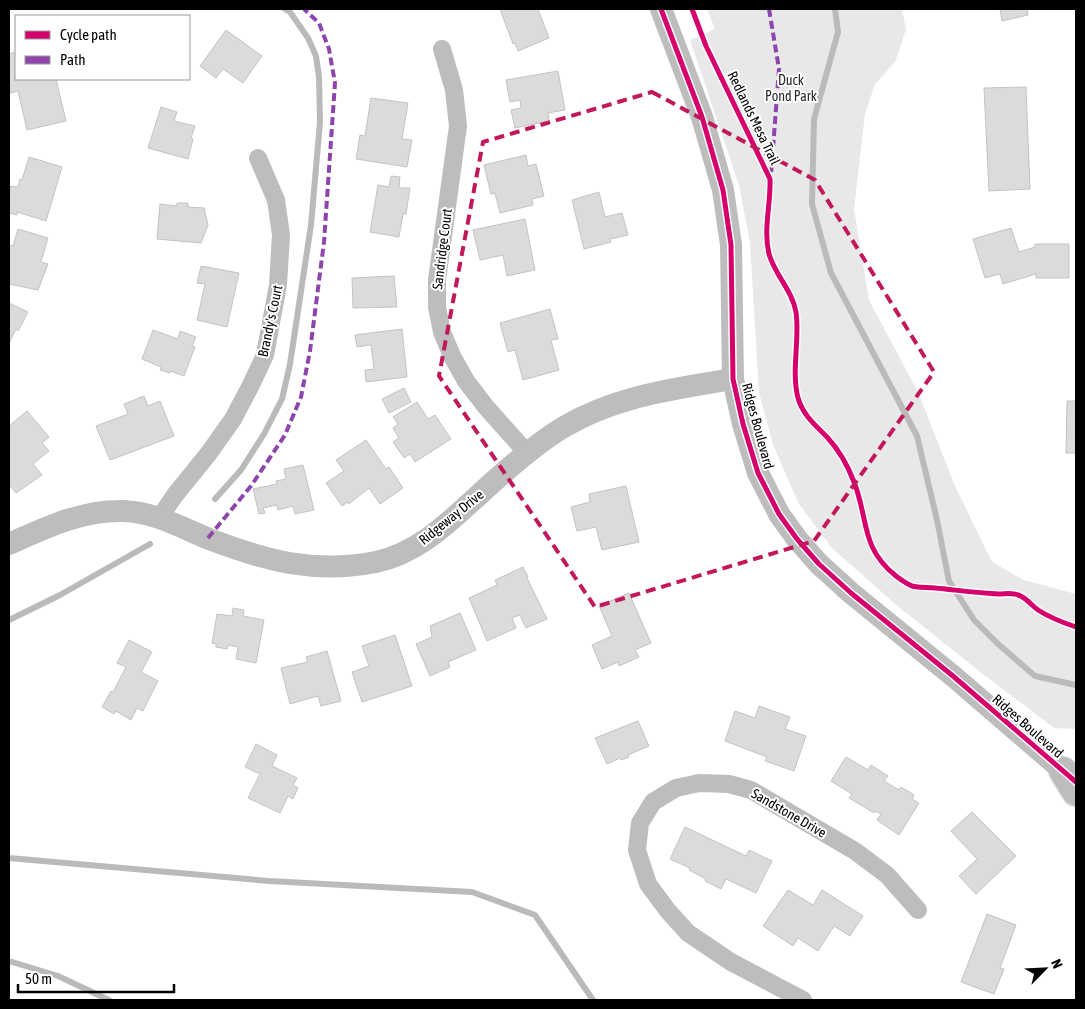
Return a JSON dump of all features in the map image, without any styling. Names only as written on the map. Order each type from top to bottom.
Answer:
[{"type":"street","name":"Ridges Boulevard","points":[[661,9],[702,116],[723,190],[731,245],[733,379],[743,424],[758,474],[779,514],[796,539],[819,564],[851,593],[954,676],[1073,780]]},
{"type":"street","name":"Sandridge Court","points":[[442,49],[454,90],[458,126],[436,280],[436,307],[442,332],[452,356],[466,381],[486,407],[527,453]]},
{"type":"street","name":"Brandy's Court","points":[[160,517],[233,419],[265,354],[278,284],[281,235],[276,200],[258,158]]},
{"type":"street","name":"Ridgeway Drive","points":[[9,544],[58,523],[81,516],[124,511],[160,517],[208,538],[254,555],[277,561],[298,565],[328,567],[371,562],[395,556],[431,536],[455,518],[527,453],[561,429],[588,414],[643,394],[733,379]]},
{"type":"street","name":"Sandstone Drive","points":[[803,1000],[731,962],[688,933],[668,911],[648,884],[636,850],[640,823],[653,802],[676,788],[699,783],[729,784],[751,790],[855,851],[887,875],[918,910]]},
{"type":"highlighted area","points":[[652,92],[815,180],[934,372],[814,541],[595,607],[439,376],[483,142]]},
{"type":"green space","name":"Duck Pond Park","points":[[707,9],[902,9],[906,30],[895,62],[875,84],[865,114],[854,209],[869,300],[918,392],[955,486],[992,562],[1024,580],[1076,594],[1076,729],[1054,728],[894,603],[832,548],[799,504],[773,445],[759,392],[750,243],[739,185],[690,40],[715,29]]},
{"type":"building","points":[[500,9],[538,9],[549,38],[518,51],[515,43],[513,44]]},
{"type":"building","points":[[1000,9],[1027,9],[1028,15],[1002,21]]},
{"type":"building","points":[[226,30],[262,56],[243,83],[223,69],[216,78],[200,66]]},
{"type":"building","points":[[15,52],[15,80],[56,80],[66,121],[27,130],[18,91],[10,93],[9,54]]},
{"type":"building","points":[[558,71],[565,110],[548,113],[549,121],[515,128],[511,110],[521,108],[520,100],[510,102],[506,80]]},
{"type":"building","points":[[1026,87],[1030,189],[989,191],[984,88]]},
{"type":"building","points":[[371,98],[408,103],[402,139],[412,140],[407,167],[356,159],[360,135],[365,136]]},
{"type":"building","points":[[161,107],[177,112],[174,121],[195,126],[188,159],[148,148]]},
{"type":"building","points":[[526,155],[528,166],[536,164],[544,196],[532,199],[533,205],[500,213],[495,193],[491,194],[484,165]]},
{"type":"building","points":[[29,157],[62,167],[46,221],[17,212],[17,215],[9,213],[11,186],[18,187]]},
{"type":"building","points":[[391,176],[400,177],[399,188],[410,188],[406,214],[403,214],[399,237],[370,232],[378,185],[389,187]]},
{"type":"building","points":[[599,192],[605,217],[622,213],[628,235],[610,239],[611,242],[584,249],[572,200]]},
{"type":"building","points":[[177,203],[188,203],[188,207],[204,208],[208,225],[201,243],[157,239],[160,204],[177,206]]},
{"type":"building","points":[[525,219],[535,270],[507,276],[503,255],[480,260],[473,230]]},
{"type":"building","points":[[1011,228],[1019,252],[1035,247],[1035,244],[1069,244],[1069,278],[1036,278],[1036,274],[1003,284],[1000,274],[985,278],[973,239]]},
{"type":"building","points":[[18,229],[48,238],[41,262],[48,264],[38,290],[9,284],[9,245],[13,246]]},
{"type":"building","points":[[201,266],[239,273],[227,327],[197,320],[205,284],[197,283]]},
{"type":"building","points":[[394,276],[397,307],[353,308],[352,278]]},
{"type":"building","points":[[9,303],[28,312],[9,343]]},
{"type":"building","points":[[550,309],[558,339],[551,340],[559,370],[523,380],[515,350],[508,352],[500,323]]},
{"type":"building","points":[[402,329],[407,377],[366,382],[365,370],[374,369],[371,345],[357,347],[355,335]]},
{"type":"building","points":[[153,330],[178,339],[180,331],[196,337],[192,346],[195,347],[184,376],[160,370],[161,367],[142,359]]},
{"type":"building","points":[[404,388],[411,402],[389,413],[382,399]]},
{"type":"building","points":[[144,396],[148,406],[160,401],[174,436],[110,460],[96,426],[128,414],[124,404]]},
{"type":"building","points":[[1067,401],[1076,401],[1076,453],[1066,453]]},
{"type":"building","points":[[417,402],[428,419],[435,415],[451,439],[415,462],[410,454],[404,458],[393,442],[399,438],[393,428],[398,424],[393,417]]},
{"type":"building","points":[[27,411],[49,437],[42,443],[49,451],[33,464],[42,475],[16,493],[9,484],[9,426]]},
{"type":"building","points":[[366,440],[386,469],[389,467],[403,488],[380,504],[369,488],[349,504],[348,502],[342,506],[326,483],[344,471],[336,460]]},
{"type":"building","points":[[303,465],[314,510],[295,514],[293,506],[278,510],[277,505],[263,508],[265,513],[259,514],[253,489],[277,484],[276,481],[286,479],[284,469]]},
{"type":"building","points":[[626,486],[639,542],[602,550],[596,527],[577,531],[571,507],[590,502],[589,494]]},
{"type":"building","points":[[523,567],[547,619],[526,628],[520,615],[512,618],[516,628],[487,641],[469,598],[497,585],[495,580]]},
{"type":"building","points":[[629,593],[651,643],[635,650],[639,657],[619,666],[618,662],[602,669],[592,645],[612,636],[599,606]]},
{"type":"building","points":[[233,608],[244,610],[243,616],[264,620],[256,663],[236,659],[238,647],[228,645],[227,649],[216,647],[216,644],[212,643],[217,614],[232,616]]},
{"type":"building","points":[[460,613],[476,650],[448,662],[450,667],[430,676],[416,644],[432,637],[430,626]]},
{"type":"building","points":[[395,635],[412,686],[362,702],[352,672],[369,666],[362,646]]},
{"type":"building","points":[[129,640],[152,652],[141,672],[158,681],[143,711],[137,708],[131,720],[116,711],[114,714],[102,707],[111,691],[113,692],[126,667],[117,663]]},
{"type":"building","points":[[327,651],[341,701],[321,706],[318,696],[290,704],[281,668],[308,662],[306,657]]},
{"type":"building","points":[[759,706],[790,717],[785,729],[806,736],[794,771],[765,761],[767,757],[725,741],[735,711],[755,718]]},
{"type":"building","points":[[638,721],[649,746],[628,755],[629,757],[621,760],[620,758],[607,764],[595,738]]},
{"type":"building","points":[[256,744],[277,755],[272,766],[297,778],[293,785],[298,788],[293,799],[288,796],[280,813],[248,798],[260,774],[245,767]]},
{"type":"building","points":[[846,757],[868,770],[871,765],[888,776],[884,781],[899,790],[901,787],[914,795],[912,799],[919,803],[899,835],[877,820],[881,814],[875,811],[874,813],[849,798],[852,794],[831,781]]},
{"type":"building","points":[[972,812],[1016,856],[976,894],[959,876],[977,859],[951,831]]},
{"type":"building","points":[[685,827],[746,856],[749,850],[772,861],[756,893],[726,879],[721,889],[705,881],[706,879],[689,870],[690,868],[670,859]]},
{"type":"building","points":[[788,890],[813,905],[822,890],[863,916],[850,936],[834,926],[818,951],[798,938],[793,946],[763,926]]},
{"type":"building","points":[[987,914],[1016,925],[1000,968],[1004,969],[994,994],[961,982]]},
{"type":"waterway","points":[[215,499],[241,470],[264,434],[282,399],[290,364],[311,225],[320,122],[319,77],[316,56],[308,38],[290,12],[285,9]]},
{"type":"waterway","points":[[835,9],[838,32],[814,119],[812,204],[831,273],[917,436],[949,581],[974,620],[1035,676],[1076,685]]},
{"type":"waterway","points":[[9,620],[60,595],[150,544]]},
{"type":"waterway","points":[[9,858],[269,881],[472,892],[535,915],[593,1000]]},
{"type":"waterway","points":[[9,961],[58,976],[109,1000]]},
{"type":"marked path","points":[[208,538],[251,486],[285,435],[301,397],[310,351],[324,242],[335,83],[329,49],[319,23],[304,9]]},
{"type":"marked path","points":[[769,9],[779,69],[771,175]]},
{"type":"cycle path","points":[[661,9],[702,117],[723,190],[731,245],[733,379],[743,424],[758,473],[779,514],[797,539],[819,564],[851,593],[953,676],[1076,782]]},
{"type":"cycle path","name":"Redlands Mesa Trail","points":[[692,9],[706,46],[770,179],[767,245],[775,269],[791,297],[796,312],[795,377],[800,404],[806,415],[827,437],[843,458],[859,496],[867,532],[876,554],[896,576],[912,586],[1018,595],[1042,613],[1076,627]]}]
